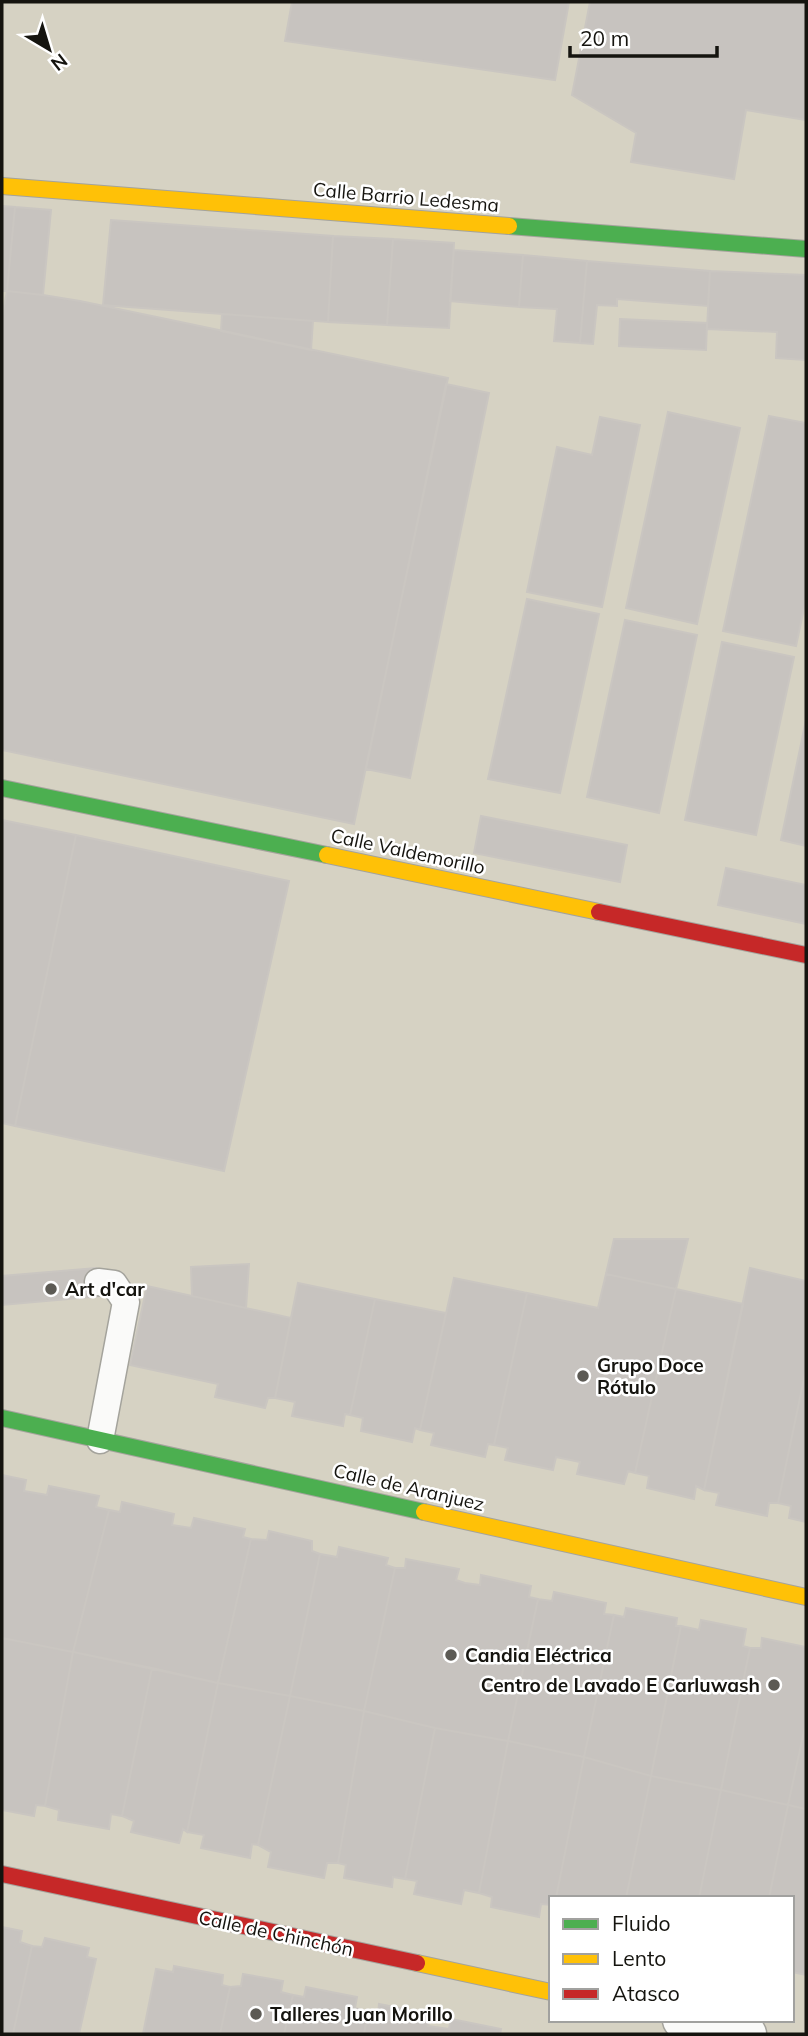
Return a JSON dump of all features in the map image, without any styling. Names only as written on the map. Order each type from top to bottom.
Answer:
[{"type":"street","name":"Calle Barrio Ledesma","points":[[2,186],[806,250]]},
{"type":"street","name":"Calle Valdemorillo","points":[[2,788],[806,955]]},
{"type":"street","name":"Calle de Aranjuez","points":[[2,1418],[806,1597]]},
{"type":"street","name":"Calle de Chinchón","points":[[2,1874],[549,1992]]},
{"type":"street","points":[[691,2022],[747,2034]]},
{"type":"lane","points":[[98,1282],[114,1284],[126,1302],[100,1440]]},
{"type":"shaded area","points":[[2,2],[806,2],[806,2034],[2,2034]]},
{"type":"building","points":[[292,2],[569,2],[555,80],[285,41]]},
{"type":"building","points":[[590,2],[806,2],[806,120],[746,110],[734,179],[631,162],[636,133],[572,95]]},
{"type":"building","points":[[2,206],[15,207],[7,291],[2,291]]},
{"type":"building","points":[[15,207],[51,210],[43,295],[7,291]]},
{"type":"building","points":[[111,220],[333,236],[328,322],[103,305]]},
{"type":"building","points":[[333,236],[393,239],[387,325],[328,322]]},
{"type":"building","points":[[393,239],[454,243],[449,328],[387,325]]},
{"type":"building","points":[[454,250],[523,255],[519,307],[450,301]]},
{"type":"building","points":[[523,255],[587,261],[580,343],[554,341],[557,309],[519,307]]},
{"type":"building","points":[[587,261],[710,271],[708,306],[617,299],[617,306],[597,305],[593,344],[580,343]]},
{"type":"building","points":[[710,271],[806,275],[806,360],[776,358],[777,332],[707,329]]},
{"type":"building","points":[[7,291],[80,301],[448,378],[354,824],[2,750],[2,316]]},
{"type":"building","points":[[222,314],[313,321],[311,350],[221,331]]},
{"type":"building","points":[[620,319],[707,323],[706,350],[619,346]]},
{"type":"building","points":[[446,384],[489,393],[410,778],[366,769]]},
{"type":"building","points":[[668,412],[740,428],[697,624],[626,608]]},
{"type":"building","points":[[769,416],[806,423],[806,599],[796,646],[723,631]]},
{"type":"building","points":[[600,417],[640,425],[602,607],[527,592],[557,447],[592,455]]},
{"type":"building","points":[[527,599],[599,614],[560,793],[488,779]]},
{"type":"building","points":[[625,620],[697,635],[659,813],[587,797]]},
{"type":"building","points":[[722,642],[794,657],[756,835],[685,820]]},
{"type":"building","points":[[806,720],[806,846],[781,840]]},
{"type":"building","points":[[481,816],[627,845],[620,882],[474,853]]},
{"type":"building","points":[[2,820],[76,835],[15,1126],[2,1123]]},
{"type":"building","points":[[76,835],[289,881],[224,1171],[15,1126]]},
{"type":"building","points":[[726,868],[806,885],[806,924],[718,905]]},
{"type":"building","points":[[614,1239],[688,1239],[676,1289],[606,1274]]},
{"type":"building","name":"Art d'car","points":[[249,1264],[246,1308],[192,1296],[191,1267]]},
{"type":"building","name":"Art d'car","points":[[96,1268],[101,1296],[2,1305],[2,1276]]},
{"type":"building","points":[[750,1268],[806,1281],[806,1369],[778,1503],[769,1503],[767,1516],[716,1505],[719,1493],[704,1490]]},
{"type":"building","name":"Grupo Doce Rótulo","points":[[606,1274],[676,1289],[635,1473],[628,1471],[624,1484],[577,1474],[580,1462],[556,1457],[553,1470],[505,1460],[508,1448],[494,1445],[527,1293],[598,1308]]},
{"type":"building","points":[[454,1278],[527,1293],[494,1445],[488,1444],[485,1457],[431,1445],[434,1433],[420,1430]]},
{"type":"building","points":[[298,1283],[375,1299],[350,1415],[345,1414],[343,1426],[292,1416],[295,1402],[275,1398]]},
{"type":"building","name":"Art d'car","points":[[147,1286],[291,1318],[275,1398],[268,1398],[265,1408],[215,1397],[218,1384],[130,1365]]},
{"type":"building","points":[[676,1289],[743,1304],[704,1490],[696,1486],[694,1499],[647,1488],[649,1476],[635,1473]]},
{"type":"building","points":[[375,1299],[446,1313],[420,1430],[415,1428],[412,1442],[361,1431],[363,1418],[350,1415]]},
{"type":"building","points":[[806,1369],[806,1522],[789,1518],[791,1506],[778,1503]]},
{"type":"building","points":[[2,1475],[26,1480],[24,1491],[47,1495],[49,1486],[99,1496],[96,1507],[109,1510],[73,1652],[2,1638]]},
{"type":"building","points":[[122,1502],[174,1514],[172,1525],[191,1528],[194,1518],[245,1529],[243,1537],[251,1539],[218,1683],[73,1652],[109,1510],[120,1512]]},
{"type":"building","points":[[269,1531],[312,1541],[312,1551],[320,1554],[290,1696],[218,1683],[251,1539],[267,1540]]},
{"type":"building","points":[[339,1547],[388,1558],[386,1565],[395,1568],[364,1711],[290,1696],[320,1554],[337,1557]]},
{"type":"building","name":"Candia Eléctrica","points":[[406,1559],[459,1569],[456,1580],[465,1583],[480,1585],[481,1575],[531,1586],[529,1597],[538,1599],[508,1741],[435,1728],[364,1711],[395,1568],[405,1568]]},
{"type":"building","points":[[554,1592],[606,1603],[604,1614],[614,1615],[584,1757],[508,1741],[538,1599],[552,1601]]},
{"type":"building","points":[[626,1608],[677,1618],[676,1626],[681,1626],[651,1776],[584,1757],[614,1615],[624,1617]]},
{"type":"building","points":[[701,1620],[746,1629],[743,1646],[750,1648],[721,1790],[651,1776],[681,1626],[699,1630]]},
{"type":"building","points":[[2,1638],[73,1652],[45,1806],[36,1805],[34,1816],[2,1810]]},
{"type":"building","name":"Centro de Lavado E Carluwash","points":[[762,1638],[806,1647],[806,1722],[788,1805],[721,1790],[750,1648],[761,1648]]},
{"type":"building","points":[[73,1652],[152,1668],[122,1816],[111,1814],[109,1829],[58,1820],[59,1810],[45,1806]]},
{"type":"building","points":[[152,1668],[218,1683],[187,1832],[183,1829],[179,1843],[131,1832],[134,1821],[122,1816]]},
{"type":"building","points":[[218,1683],[290,1696],[258,1845],[252,1844],[250,1858],[201,1848],[204,1835],[187,1832]]},
{"type":"building","points":[[290,1696],[364,1711],[338,1863],[327,1863],[324,1878],[268,1867],[271,1852],[258,1845]]},
{"type":"building","points":[[364,1711],[435,1728],[405,1879],[393,1877],[392,1887],[344,1878],[346,1865],[338,1863]]},
{"type":"building","points":[[806,1722],[806,1809],[788,1805]]},
{"type":"building","points":[[435,1728],[508,1741],[479,1893],[464,1890],[461,1904],[414,1894],[417,1881],[405,1879]]},
{"type":"building","points":[[508,1741],[584,1757],[556,1896],[549,1896],[549,1905],[541,1904],[539,1917],[491,1907],[492,1897],[479,1893]]},
{"type":"building","points":[[584,1757],[651,1776],[626,1896],[556,1896]]},
{"type":"building","points":[[651,1776],[721,1790],[699,1896],[626,1896]]},
{"type":"building","points":[[721,1790],[788,1805],[769,1896],[699,1896]]},
{"type":"building","points":[[788,1805],[806,1809],[806,1975],[794,1972],[794,1896],[769,1896]]},
{"type":"building","points":[[2,1927],[22,1931],[20,1942],[32,1946],[13,2034],[2,2034]]},
{"type":"building","points":[[45,1938],[89,1948],[87,1957],[96,1959],[79,2034],[13,2034],[32,1946],[42,1947]]},
{"type":"building","points":[[174,1966],[223,1975],[222,1985],[230,1987],[220,2034],[143,2034],[156,1969],[173,1972]]},
{"type":"building","name":"Talleres Juan Morillo","points":[[243,1974],[283,1981],[281,1992],[293,1995],[284,2034],[220,2034],[230,1987],[241,1986]]},
{"type":"building","points":[[306,1987],[357,1997],[355,2008],[368,2012],[364,2034],[284,2034],[293,1995],[304,1997]]},
{"type":"building","points":[[379,2004],[431,2014],[428,2026],[449,2029],[451,2019],[501,2029],[500,2034],[364,2034],[368,2012],[378,2014]]},
{"type":"traffic: fast","points":[[509,226],[806,249]]},
{"type":"traffic: fast","points":[[2,788],[327,855]]},
{"type":"traffic: fast","points":[[2,1418],[424,1512]]},
{"type":"traffic: slow","points":[[2,186],[509,226]]},
{"type":"traffic: slow","points":[[327,855],[599,912]]},
{"type":"traffic: slow","points":[[424,1512],[806,1597]]},
{"type":"traffic: slow","points":[[417,1963],[549,1992]]},
{"type":"traffic: jam","points":[[599,912],[806,955]]},
{"type":"traffic: jam","points":[[2,1874],[417,1963]]},
{"type":"place","name":"Art d'car","points":[[51,1289]]},
{"type":"place","name":"Grupo Doce Rótulo","points":[[583,1376]]},
{"type":"place","name":"Candia Eléctrica","points":[[451,1655]]},
{"type":"place","name":"Centro de Lavado E Carluwash","points":[[774,1685]]},
{"type":"place","name":"Talleres Juan Morillo","points":[[256,2014]]}]
